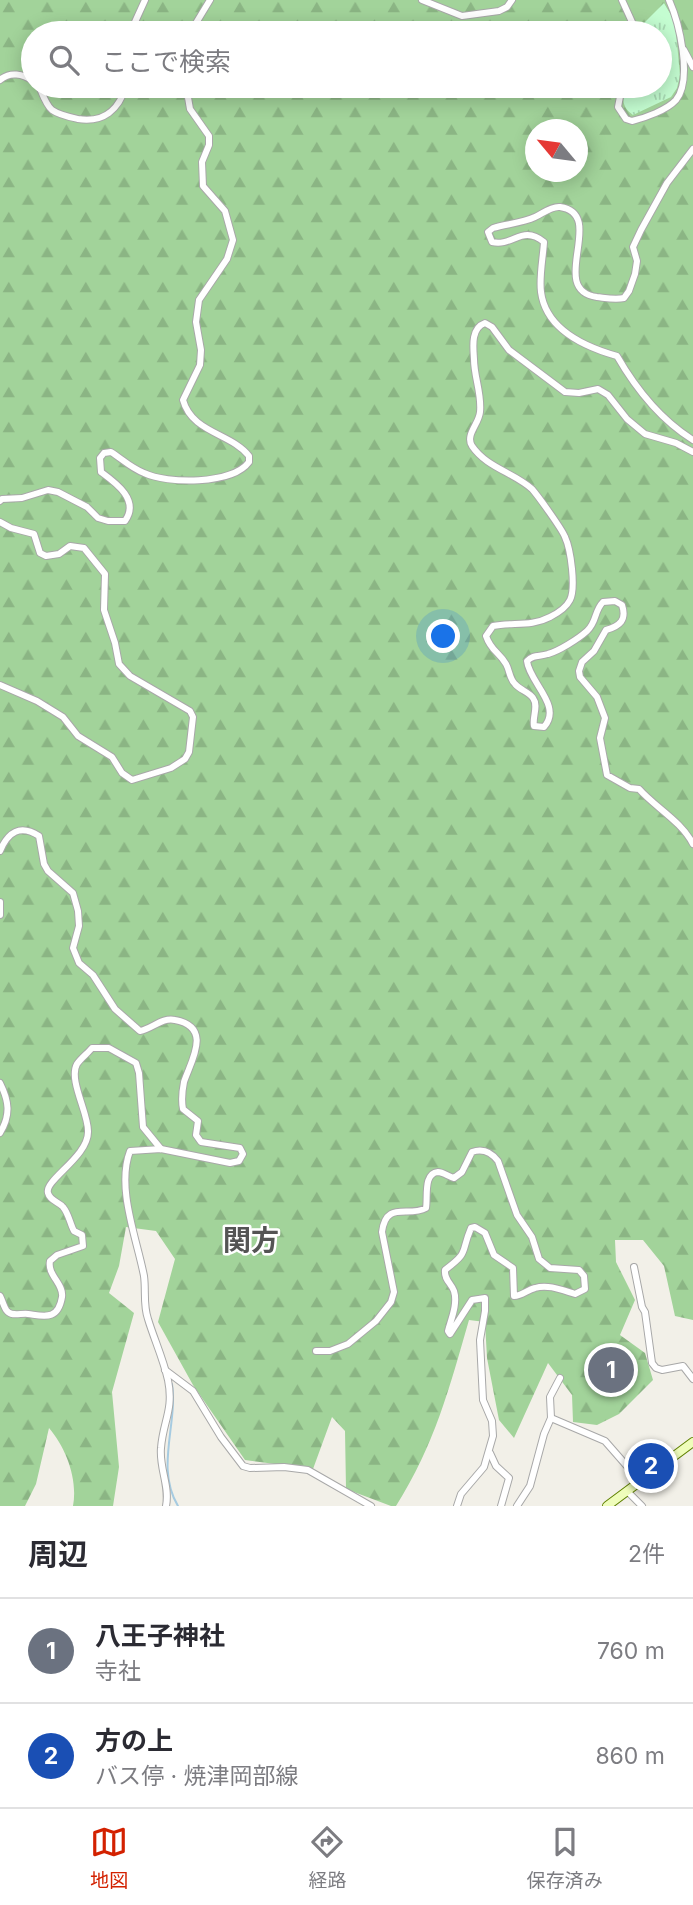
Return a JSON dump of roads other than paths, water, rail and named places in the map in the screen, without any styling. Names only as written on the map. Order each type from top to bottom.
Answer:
[{"type":"main road","points":[[607,1506],[693,1442]]},
{"type":"street","points":[[135,21],[145,0]]},
{"type":"street","points":[[197,21],[210,0]]},
{"type":"street","points":[[422,0],[462,16],[505,9],[512,0]]},
{"type":"street","points":[[622,0],[632,21]]},
{"type":"street","points":[[620,98],[618,107],[626,119],[639,119],[670,105],[677,98],[685,79],[677,17],[668,0]]},
{"type":"street","points":[[681,46],[693,67]]},
{"type":"street","points":[[0,80],[5,75],[21,75]]},
{"type":"street","points":[[45,98],[50,109],[66,117],[90,121],[104,117],[118,105],[121,98]]},
{"type":"street","points":[[0,501],[48,490],[58,492],[87,507],[98,518],[125,521],[129,516],[129,499],[101,472],[100,458],[104,453],[111,452],[153,477],[185,481],[219,478],[239,470],[249,462],[245,450],[209,431],[192,418],[183,400],[200,365],[201,350],[196,322],[199,300],[227,259],[233,240],[225,211],[204,186],[202,162],[209,145],[209,136],[190,109],[188,98]]},
{"type":"street","points":[[693,149],[667,183],[633,247],[637,261],[635,274],[624,298],[590,296],[581,291],[576,283],[580,225],[572,213],[560,207],[531,219],[493,228],[488,232],[492,242],[499,243],[523,234],[532,235],[544,242],[541,293],[549,316],[582,345],[617,356],[652,405],[674,428],[693,440]]},
{"type":"street","points":[[693,452],[677,443],[645,433],[627,419],[608,395],[598,389],[579,393],[565,392],[509,350],[492,327],[485,323],[474,330],[474,361],[481,405],[479,422],[470,435],[470,443],[487,462],[532,490],[565,537],[572,575],[572,597],[566,606],[538,623],[493,626],[486,636],[491,649],[508,667],[509,676],[515,685],[532,696],[535,703],[533,722],[539,728],[544,727],[550,716],[547,700],[528,669],[527,661],[533,656],[549,654],[586,632],[595,622],[597,608],[603,602],[615,601],[622,605],[623,620],[618,627],[606,630],[579,671],[580,677],[597,697],[605,718],[600,738],[607,775],[631,788],[639,789],[650,802],[687,831],[693,844]]},
{"type":"street","points":[[0,522],[10,528],[34,534],[40,553],[46,556],[59,554],[70,545],[83,548],[105,574],[104,610],[119,664],[130,676],[190,711],[193,717],[189,752],[181,764],[132,780],[122,773],[112,757],[78,736],[63,717],[37,701],[0,685]]},
{"type":"street","points":[[0,851],[9,834],[18,830],[24,829],[38,836],[48,871],[73,894],[79,926],[73,948],[79,963],[93,975],[115,1009],[140,1031],[158,1022],[174,1019],[190,1027],[197,1036],[196,1052],[181,1098],[183,1109],[198,1121],[196,1135],[201,1142],[240,1148],[243,1154],[239,1161],[230,1163],[161,1149],[130,1151],[127,1160],[127,1199],[145,1281],[148,1318],[165,1370],[170,1405],[161,1448],[167,1493],[166,1506]]},
{"type":"street","points":[[0,902],[0,915]]},
{"type":"street","points":[[0,1296],[6,1311],[14,1315],[27,1313],[44,1318],[50,1316],[56,1311],[62,1298],[49,1267],[50,1261],[57,1255],[83,1246],[82,1235],[74,1231],[64,1208],[52,1200],[48,1187],[75,1160],[89,1133],[75,1075],[77,1065],[92,1048],[109,1048],[136,1063],[143,1127],[161,1149]]},
{"type":"street","points":[[0,1083],[8,1101],[8,1113],[0,1133]]},
{"type":"street","points":[[316,1351],[330,1351],[348,1344],[376,1321],[391,1302],[394,1292],[382,1232],[391,1214],[399,1209],[423,1210],[428,1200],[427,1185],[431,1176],[438,1172],[454,1178],[462,1172],[472,1152],[489,1152],[498,1161],[517,1215],[532,1237],[539,1259],[550,1268],[579,1270],[586,1282],[585,1289],[575,1294],[550,1287],[538,1287],[518,1297],[514,1296],[513,1268],[494,1255],[485,1233],[475,1227],[471,1228],[464,1253],[445,1270],[445,1277],[454,1292],[453,1314],[448,1331],[450,1334],[472,1300],[485,1298],[480,1340],[483,1400],[492,1422],[492,1436],[484,1467],[461,1494],[457,1506]]},
{"type":"street","points":[[634,1267],[645,1312],[652,1363],[662,1370],[683,1366],[693,1379]]},
{"type":"street","points":[[165,1370],[193,1391],[221,1437],[243,1466],[308,1470],[367,1505]]},
{"type":"street","points":[[517,1506],[530,1486],[544,1433],[551,1418],[551,1397],[560,1378]]},
{"type":"street","points":[[551,1418],[605,1441],[640,1481]]},
{"type":"street","points":[[489,1451],[496,1466],[509,1478],[501,1506]]},
{"type":"street","points":[[627,1491],[642,1506]]},
{"type":"waterway","points":[[172,1384],[168,1477],[178,1506]]},
{"type":"place","name":"八王子神社","points":[[611,1370]]},
{"type":"place","name":"方の上","points":[[651,1466]]},
{"type":"district","name":"関方","points":[[251,1240]]}]
